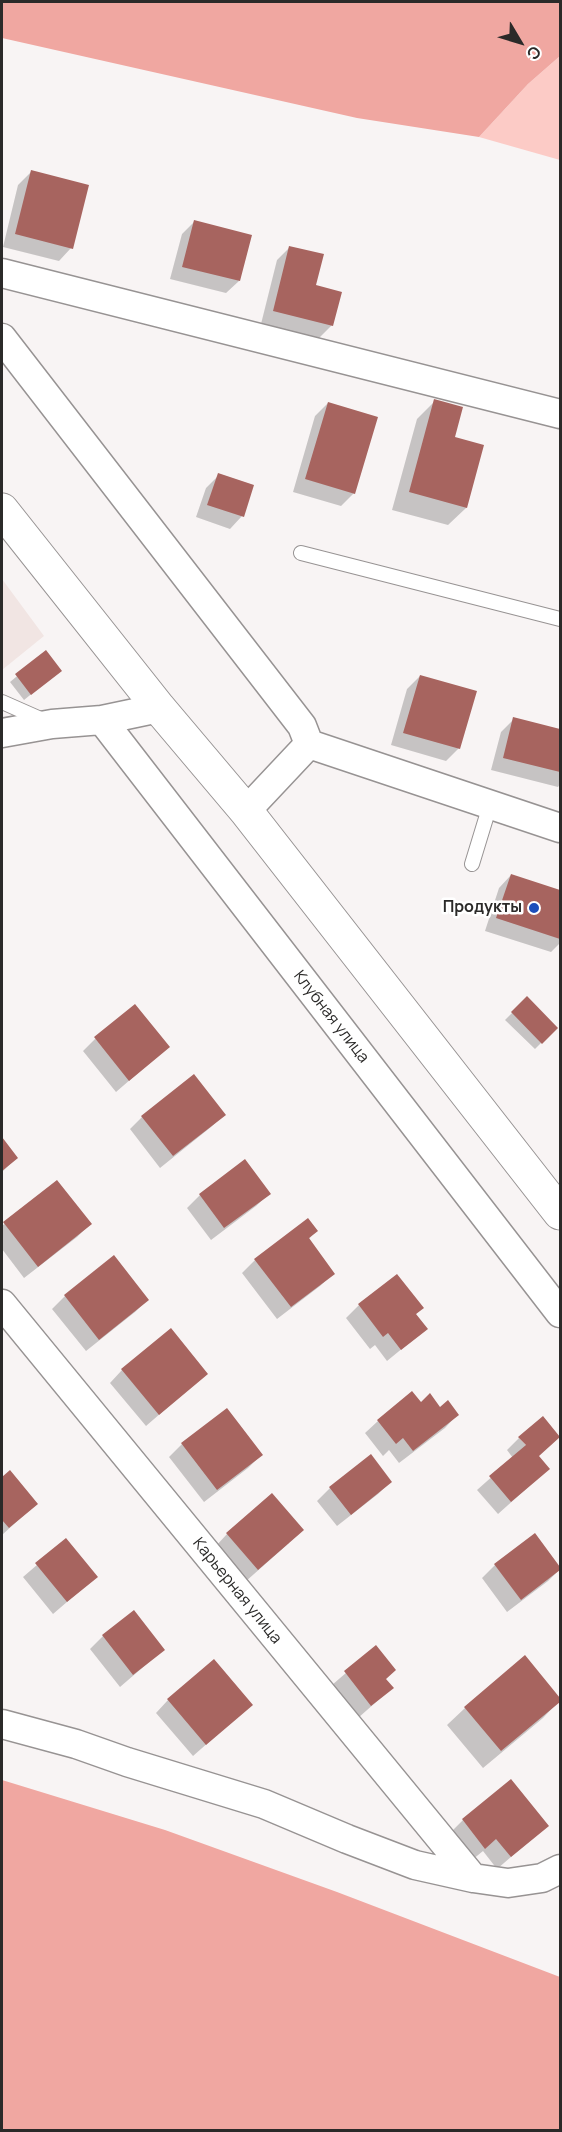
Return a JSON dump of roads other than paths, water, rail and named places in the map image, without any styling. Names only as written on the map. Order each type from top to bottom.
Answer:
[{"type":"main road","points":[[2,510],[159,708],[246,811],[561,1213]]},
{"type":"street","points":[[2,273],[561,414]]},
{"type":"street","points":[[2,338],[302,726],[309,744],[561,828]]},
{"type":"street","points":[[2,733],[52,724],[102,720],[159,708]]},
{"type":"street","name":"Клубная улица","points":[[102,720],[561,1313]]},
{"type":"street","points":[[246,811],[309,744]]},
{"type":"street","name":"Карьерная улица","points":[[2,1304],[473,1878]]},
{"type":"street","points":[[2,1724],[76,1744],[264,1804],[415,1865],[508,1883],[542,1878],[561,1869]]},
{"type":"lane","points":[[301,553],[561,619]]},
{"type":"lane","points":[[2,702],[52,724]]},
{"type":"lane","points":[[472,864],[490,806]]},
{"type":"place","name":"Продукты","points":[[534,908]]}]
